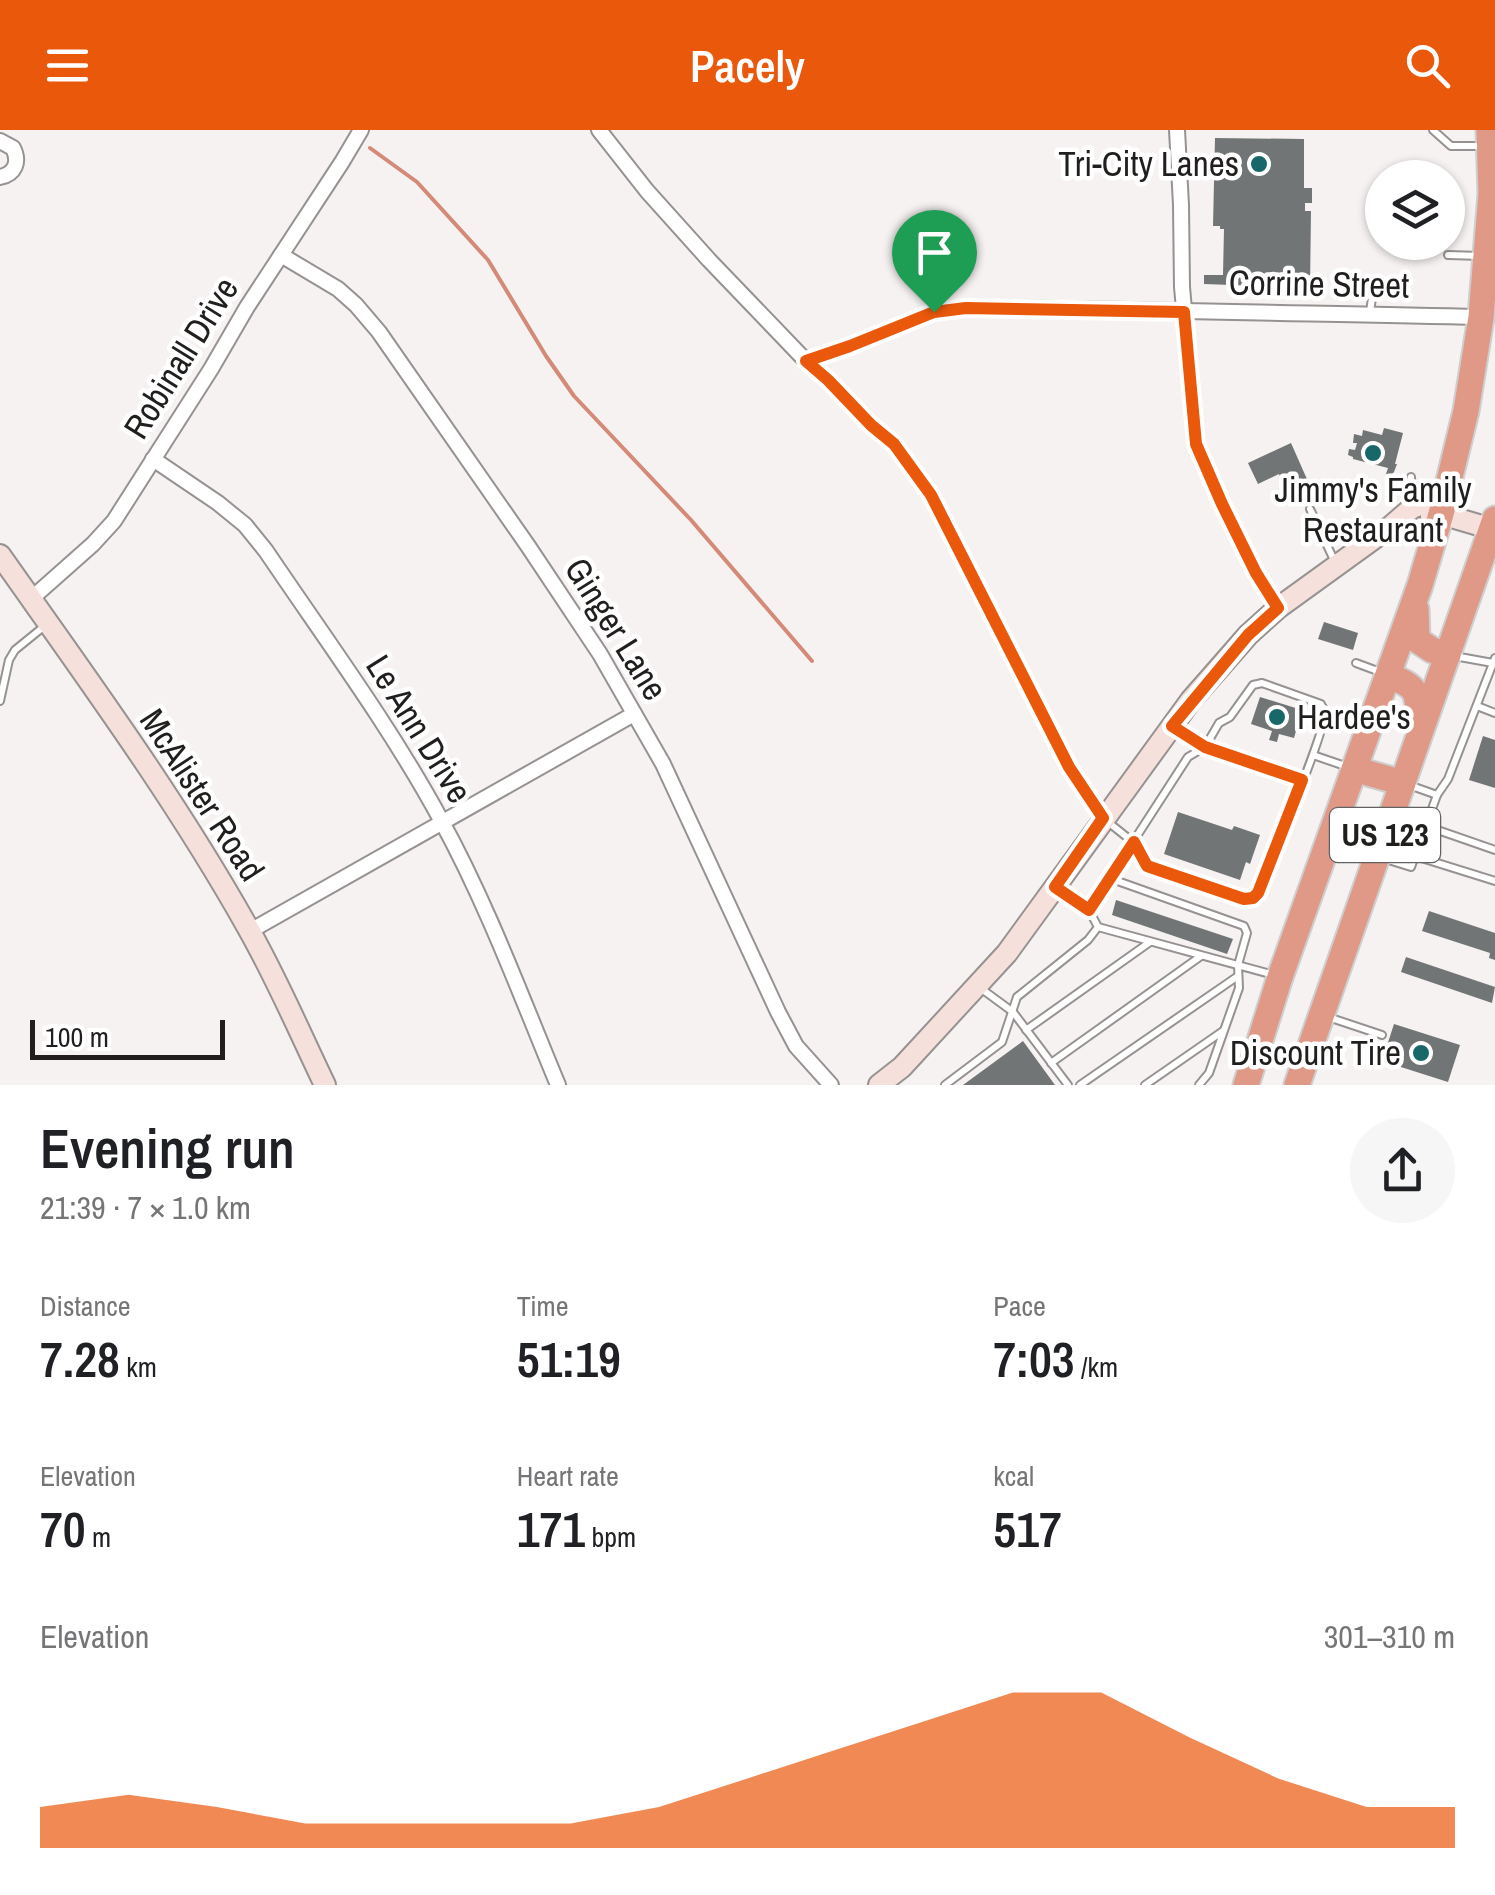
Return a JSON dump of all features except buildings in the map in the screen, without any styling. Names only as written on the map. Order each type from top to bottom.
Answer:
[{"type":"highway","name":"US 123","points":[[1246,1085],[1280,977],[1415,599],[1444,504],[1466,411],[1481,317],[1493,201],[1489,138]]},
{"type":"highway","name":"US 123","points":[[1297,1085],[1494,526]]},
{"type":"highway","points":[[1415,599],[1417,640],[1448,655]]},
{"type":"highway","points":[[1388,675],[1408,683],[1418,697],[1417,744]]},
{"type":"highway","points":[[1354,769],[1403,783]]},
{"type":"street","name":"Robinall Drive","points":[[31,598],[114,522],[361,130]]},
{"type":"street","points":[[599,130],[659,205],[806,361],[894,444],[931,495],[1069,767],[1103,818]]},
{"type":"street","points":[[1176,130],[1184,312],[1196,444],[1230,522],[1278,608]]},
{"type":"street","points":[[0,141],[13,148],[17,160],[9,174],[0,177]]},
{"type":"street","name":"Ginger Lane","points":[[281,255],[338,289],[356,304],[386,341],[600,654],[663,764],[796,1046],[831,1085]]},
{"type":"street","name":"Corrine Street","points":[[806,361],[934,312],[984,308],[1481,317]]},
{"type":"street","name":"Le Ann Drive","points":[[153,459],[245,525],[397,743],[442,822],[508,962],[558,1085]]},
{"type":"street","points":[[1390,527],[1444,504]]},
{"type":"street","points":[[879,1085],[902,1068],[1007,953],[1172,726],[1248,635],[1412,508],[1444,504],[1494,526]]},
{"type":"street","name":"McAlister Road","points":[[0,555],[206,856],[250,931],[325,1085]]},
{"type":"street","points":[[250,931],[634,714]]},
{"type":"lane","points":[[1434,130],[1451,146],[1489,138]]},
{"type":"lane","points":[[1465,255],[1488,256]]},
{"type":"lane","points":[[1370,315],[1374,284]]},
{"type":"lane","points":[[1411,477],[1412,508]]},
{"type":"lane","points":[[1310,509],[1337,565]]},
{"type":"lane","points":[[0,701],[14,650],[48,624]]},
{"type":"lane","points":[[1377,856],[1411,867],[1493,666],[1448,655]]},
{"type":"lane","points":[[1356,663],[1388,675]]},
{"type":"lane","points":[[1089,910],[1134,842],[1188,757],[1205,747],[1219,724],[1230,717],[1253,686],[1262,683],[1321,704],[1324,709],[1312,755],[1253,898],[1244,899],[1147,866],[1134,842],[1103,818]]},
{"type":"lane","points":[[1477,706],[1495,713]]},
{"type":"lane","points":[[1172,726],[1205,747],[1302,780]]},
{"type":"lane","points":[[1312,755],[1354,769]]},
{"type":"lane","points":[[1403,783],[1438,794]]},
{"type":"lane","points":[[1426,826],[1495,850]]},
{"type":"lane","points":[[1416,856],[1495,881]]},
{"type":"lane","points":[[1109,878],[1244,926],[1247,934],[1238,965],[1239,988],[1210,1073],[1199,1085]]},
{"type":"lane","points":[[1055,887],[1089,910],[1098,927],[1280,977]]},
{"type":"lane","points":[[945,1085],[1002,1042],[1017,997],[1088,940],[1098,927]]},
{"type":"lane","points":[[1026,1030],[1151,942]]},
{"type":"lane","points":[[1051,1063],[1202,956]]},
{"type":"lane","points":[[1080,1085],[1239,976]]},
{"type":"lane","points":[[978,986],[1013,1012],[1068,1085]]},
{"type":"lane","points":[[1322,1015],[1382,1035]]},
{"type":"lane","points":[[1145,1085],[1224,1031]]},
{"type":"waterway","points":[[370,148],[417,182],[488,260],[574,396],[691,520],[812,661]]},
{"type":"place","name":"Tri-City Lanes","points":[[1259,164]]},
{"type":"place","name":"Jimmy's Family Restaurant","points":[[1373,453]]},
{"type":"place","name":"Hardee's","points":[[1277,717]]},
{"type":"place","name":"Discount Tire","points":[[1421,1053]]},
{"type":"route","points":[[966,308],[1184,312],[1196,444],[1256,573],[1278,608],[1248,635],[1172,726],[1205,747],[1302,780],[1253,898],[1244,899],[1147,866],[1134,842],[1089,910],[1055,887],[1103,818],[1069,767],[931,495],[894,444],[806,361],[934,312],[966,308]]}]
